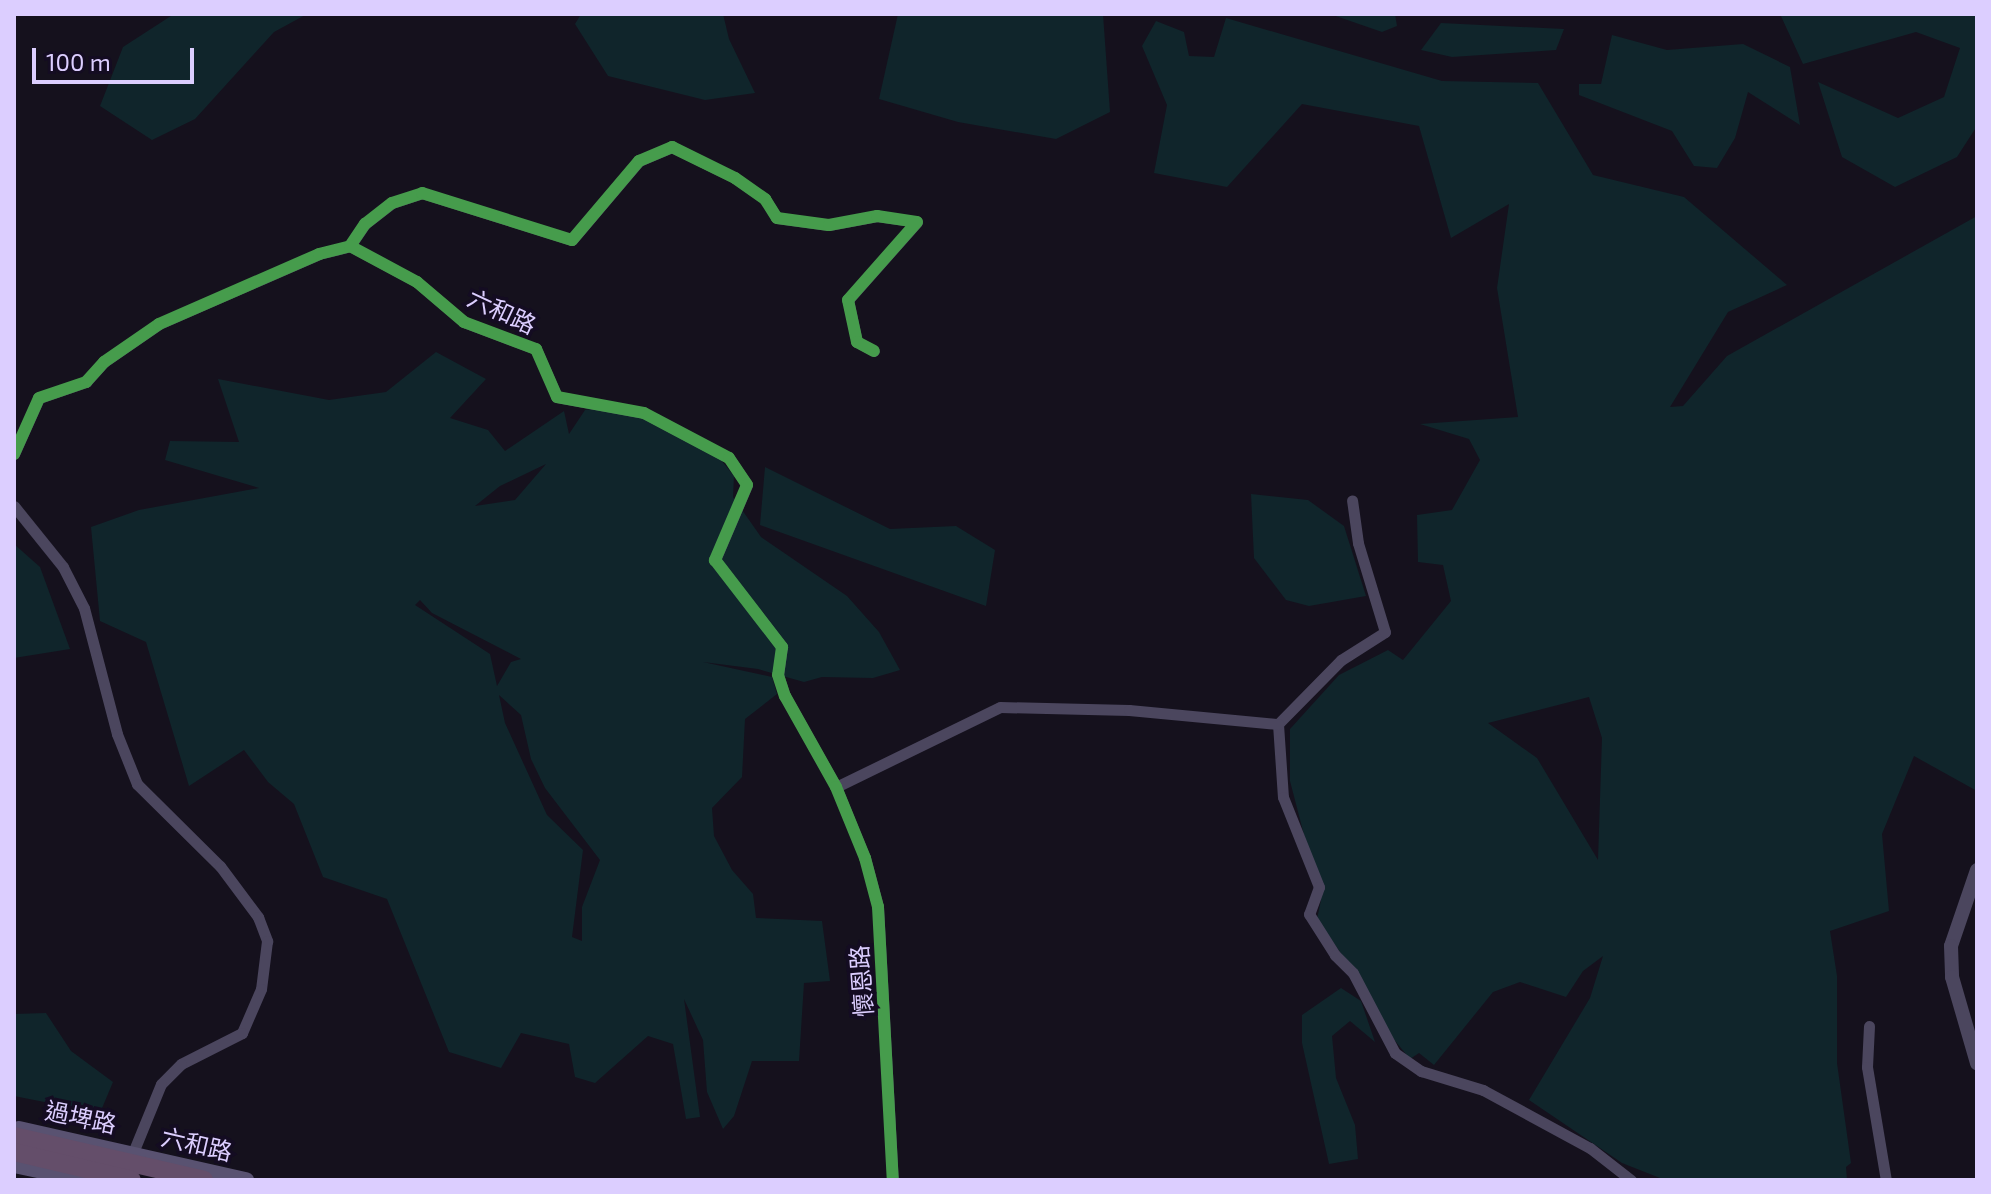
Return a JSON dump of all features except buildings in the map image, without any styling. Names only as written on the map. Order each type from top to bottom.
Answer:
[{"type":"highway","points":[[14,1136],[204,1180]]},
{"type":"highway","points":[[14,1152],[132,1180]]},
{"type":"main road","name":"過埤路","points":[[14,1128],[137,1154]]},
{"type":"main road","name":"六和路","points":[[137,1154],[246,1180]]},
{"type":"main road","points":[[14,1165],[85,1180]]},
{"type":"street","points":[[14,454],[39,398],[86,382],[104,362],[159,324],[319,254],[350,246],[365,224],[392,203],[422,193],[572,240],[639,161],[672,147],[735,178],[765,199],[777,218],[829,225],[877,216],[917,222],[848,300],[857,342],[874,351]]},
{"type":"street","name":"六和路","points":[[350,246],[417,282],[464,322],[536,349],[557,397],[644,413],[729,458],[747,485],[715,560],[782,647],[778,675],[785,696],[836,787]]},
{"type":"street","points":[[1352,500],[1358,543],[1385,632],[1341,660],[1278,724],[1283,797],[1319,887],[1309,914],[1335,955],[1353,973],[1395,1053],[1421,1071],[1483,1090],[1590,1148],[1631,1180]]},
{"type":"street","name":"六和路","points":[[14,506],[56,556],[84,608],[117,734],[137,784],[220,866],[258,917],[267,941],[261,989],[242,1033],[181,1064],[161,1084],[137,1154],[109,1180]]},
{"type":"street","points":[[836,787],[1000,707],[1129,710],[1278,724]]},
{"type":"street","name":"懷恩路","points":[[836,787],[862,849],[878,907],[893,1180]]},
{"type":"street","points":[[1977,870],[1951,946],[1952,977],[1977,1063]]},
{"type":"street","points":[[1869,1026],[1867,1067],[1886,1180]]},
{"type":"shaded area","points":[[174,14],[307,14],[274,32],[195,119],[152,140],[100,106],[123,47]]},
{"type":"shaded area","points":[[581,14],[723,14],[729,39],[755,93],[705,100],[608,76],[575,24]]},
{"type":"shaded area","points":[[898,14],[1103,14],[1110,112],[1056,139],[958,122],[879,99]]},
{"type":"shaded area","points":[[1330,14],[1395,14],[1397,26],[1382,32]]},
{"type":"shaded area","points":[[1780,14],[1977,14],[1977,126],[1957,157],[1895,187],[1842,157],[1818,82],[1898,118],[1944,97],[1960,48],[1916,32],[1803,64]]},
{"type":"shaded area","points":[[1226,18],[1442,81],[1538,83],[1593,175],[1684,197],[1787,285],[1728,312],[1670,407],[1683,406],[1727,356],[1977,216],[1977,791],[1914,756],[1882,834],[1889,911],[1830,931],[1837,976],[1837,1063],[1851,1163],[1846,1167],[1847,1180],[1665,1180],[1622,1163],[1529,1100],[1590,998],[1603,956],[1583,971],[1566,997],[1520,982],[1493,992],[1434,1065],[1419,1053],[1410,1059],[1387,1031],[1370,995],[1317,919],[1321,900],[1290,781],[1290,729],[1339,675],[1388,650],[1403,660],[1451,601],[1443,565],[1418,562],[1417,515],[1452,510],[1480,460],[1469,439],[1420,424],[1518,417],[1497,288],[1509,204],[1451,238],[1419,126],[1302,104],[1227,187],[1154,173],[1167,105],[1142,46],[1156,21],[1184,32],[1189,56],[1214,57]],"holes":[[[1589,697],[1602,738],[1598,860],[1537,758],[1488,723]]]},
{"type":"shaded area","points":[[1441,23],[1564,29],[1556,50],[1452,57],[1421,50]]},
{"type":"shaded area","points":[[1612,35],[1667,50],[1743,44],[1790,67],[1800,125],[1748,92],[1735,138],[1717,168],[1694,166],[1672,131],[1579,95],[1579,84],[1601,84]]},
{"type":"shaded area","points":[[436,352],[486,379],[450,418],[488,430],[505,451],[564,411],[569,434],[585,410],[617,405],[721,460],[734,476],[733,497],[761,537],[847,596],[879,632],[900,670],[873,678],[822,677],[804,682],[758,669],[703,662],[772,677],[777,694],[745,719],[742,777],[712,808],[714,836],[732,870],[753,894],[756,918],[822,921],[830,981],[804,983],[799,1061],[752,1061],[734,1116],[723,1129],[707,1092],[703,1040],[684,999],[700,1117],[686,1119],[673,1044],[648,1036],[595,1083],[575,1077],[569,1044],[521,1033],[501,1068],[449,1052],[387,899],[323,877],[294,804],[268,782],[244,750],[189,786],[146,642],[100,621],[91,527],[139,510],[259,488],[165,460],[170,441],[239,442],[218,379],[329,400],[386,392]],"holes":[[[546,464],[515,500],[475,506],[500,486]],[[420,600],[432,613],[521,659],[511,662],[497,686],[490,654],[415,605]],[[499,695],[521,715],[531,759],[545,788],[600,860],[582,907],[582,941],[572,937],[583,850],[547,815],[505,723]]]},
{"type":"shaded area","points":[[765,467],[890,529],[956,526],[995,550],[986,606],[760,525]]},
{"type":"shaded area","points":[[1251,494],[1308,500],[1344,526],[1366,596],[1309,606],[1286,600],[1254,558]]},
{"type":"shaded area","points":[[14,544],[40,567],[70,649],[14,658]]},
{"type":"shaded area","points":[[1341,988],[1361,1001],[1375,1042],[1350,1021],[1332,1036],[1336,1078],[1355,1125],[1358,1159],[1329,1164],[1302,1043],[1302,1015]]},
{"type":"shaded area","points":[[46,1013],[71,1051],[113,1082],[100,1113],[14,1096],[14,1014]]},
{"type":"cycle path","points":[[350,246],[365,224],[392,203],[422,193],[572,240],[639,161],[672,147],[735,178],[765,199],[777,218],[829,225],[877,216],[917,222],[848,300],[857,342],[874,351]]},
{"type":"cycle path","points":[[14,454],[39,398],[86,382],[104,362],[159,324],[319,254],[350,246],[417,282],[464,322],[536,349],[557,397],[644,413],[729,458],[747,485],[715,560],[782,647],[778,675],[785,696],[836,787],[865,858],[878,907],[893,1180]]}]
